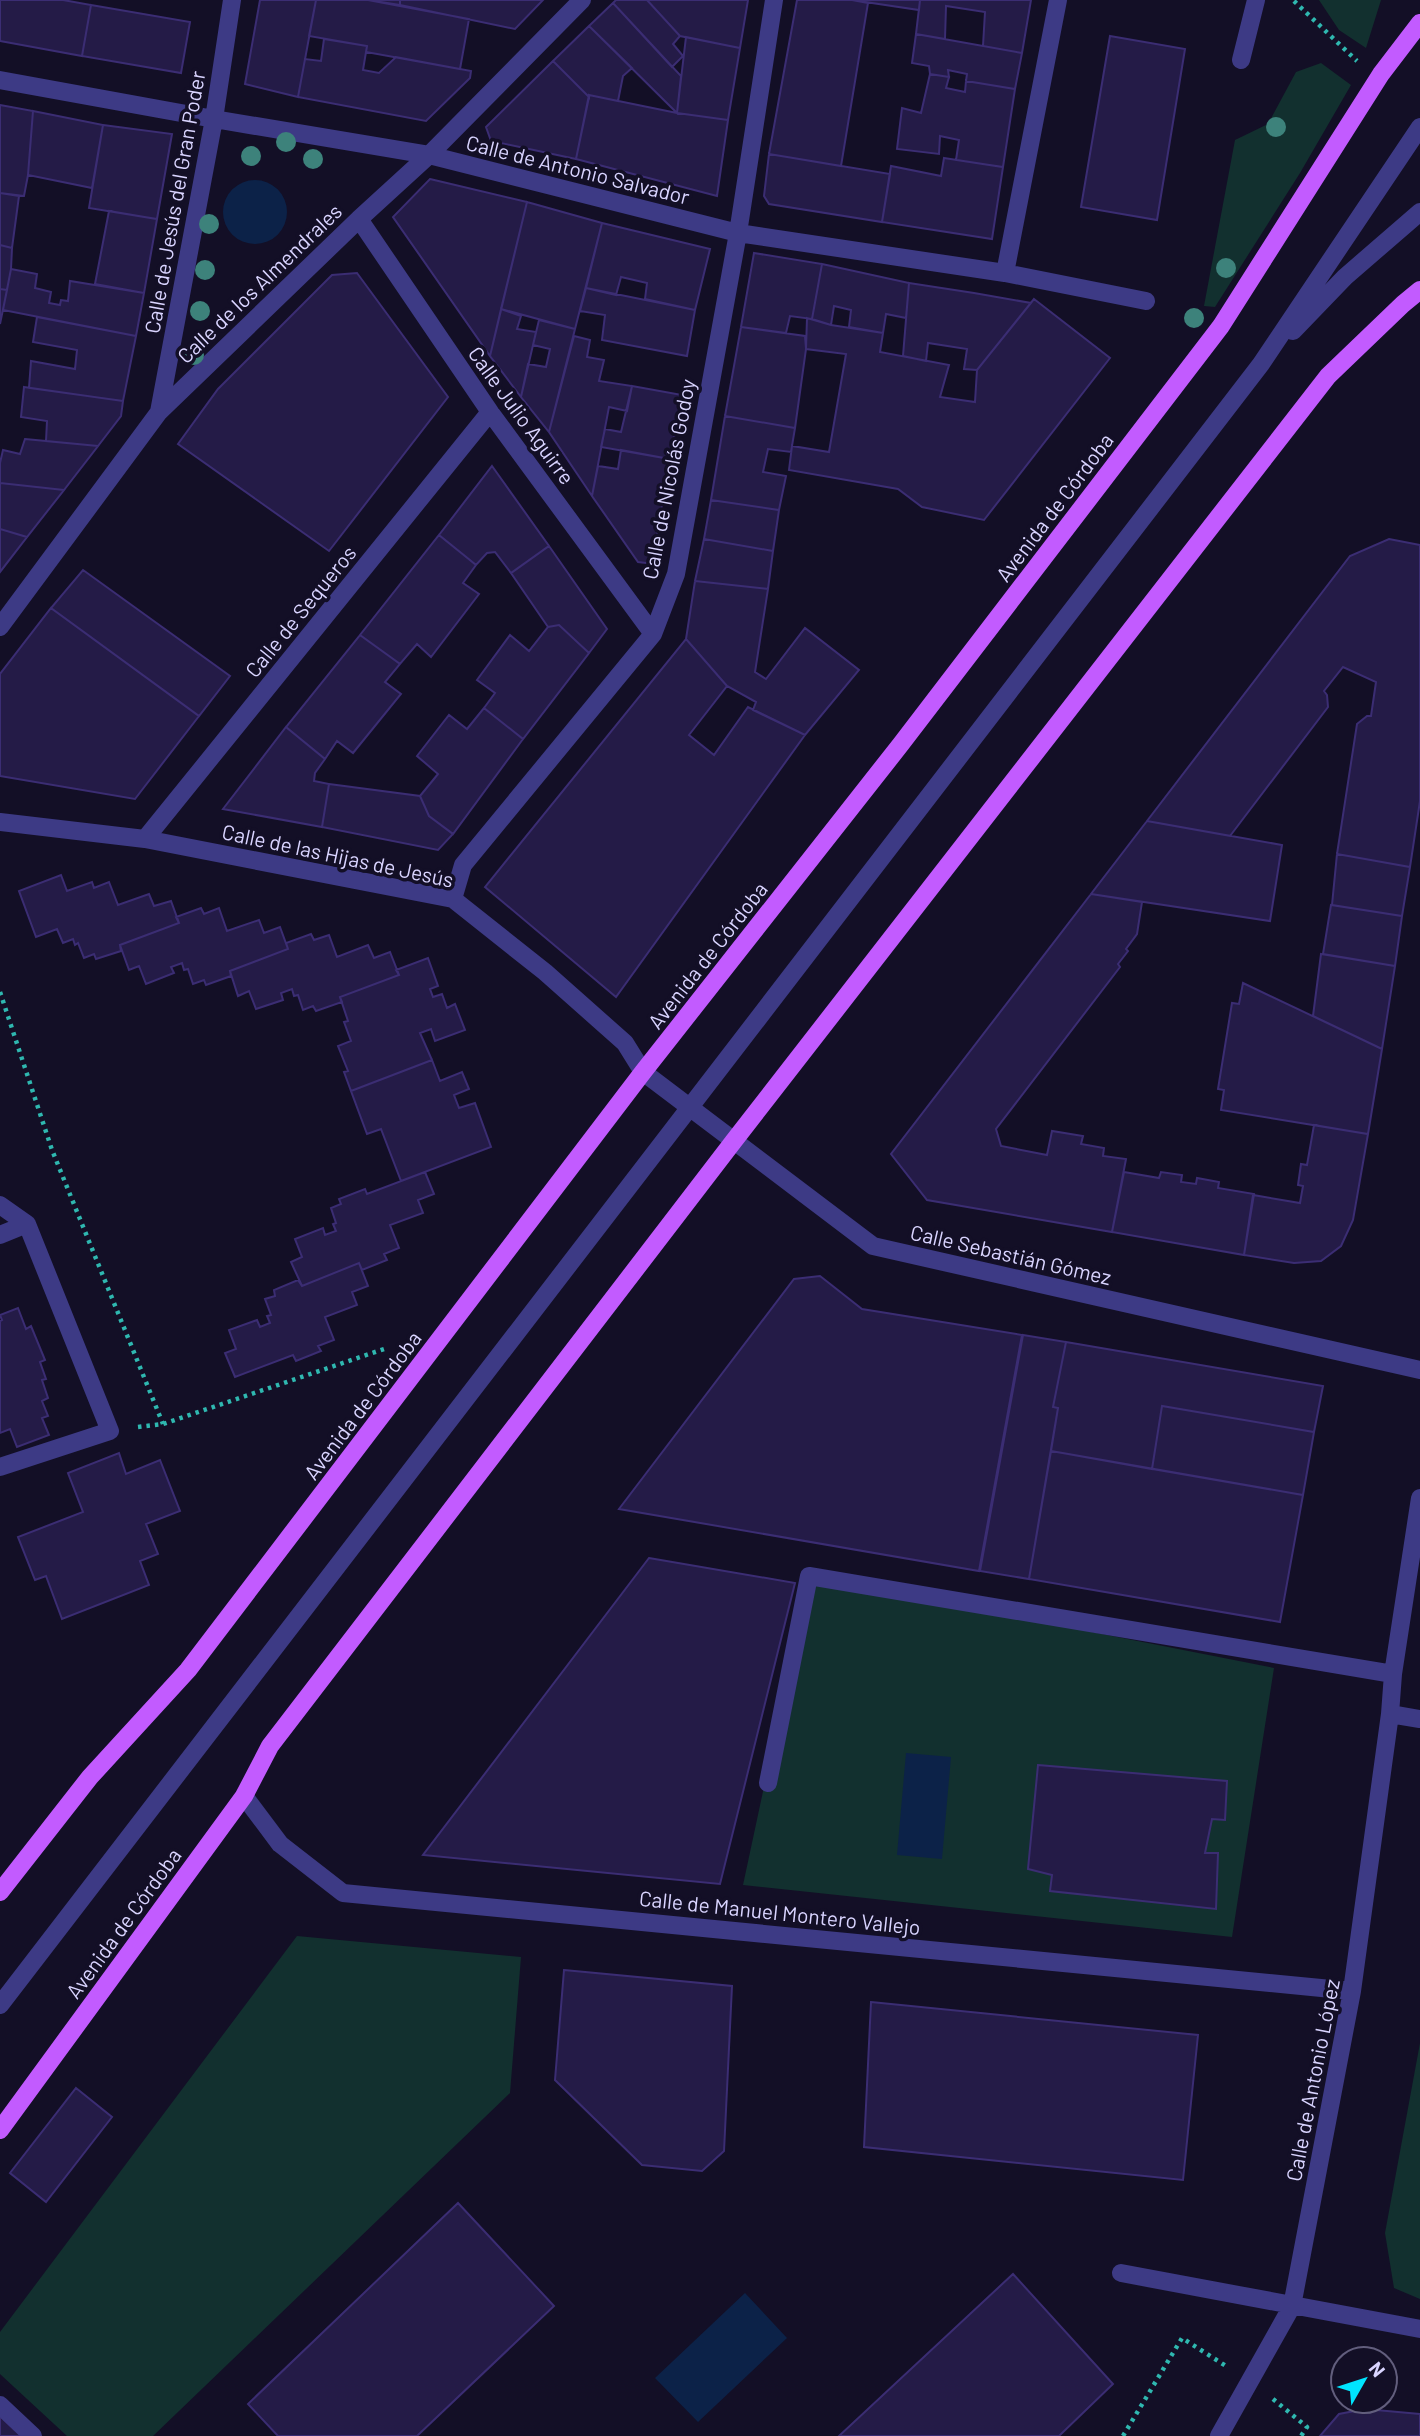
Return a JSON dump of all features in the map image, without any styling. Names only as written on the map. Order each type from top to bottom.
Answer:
[{"type":"main road","name":"Avenida de Córdoba","points":[[0,1892],[90,1777],[188,1670],[643,1072],[909,733],[1221,326],[1381,74],[1420,23]]},
{"type":"main road","name":"Avenida de Córdoba","points":[[0,2130],[244,1796],[270,1746],[733,1142],[1328,376],[1411,304],[1420,290]]},
{"type":"street","name":"Calle de Jesús del Gran Poder","points":[[159,412],[214,119],[232,0]]},
{"type":"street","name":"Calle de los Almendrales","points":[[0,626],[159,412],[429,155],[582,0]]},
{"type":"street","name":"Calle de Nicolás Godoy","points":[[453,899],[463,865],[653,634],[676,574],[738,233],[774,0]]},
{"type":"street","points":[[1005,273],[1059,0]]},
{"type":"street","points":[[1241,60],[1256,0]]},
{"type":"street","name":"Calle de Antonio Salvador","points":[[0,80],[429,155],[738,233],[1005,273],[1146,301]]},
{"type":"street","points":[[0,2005],[1261,364],[1420,128]]},
{"type":"street","points":[[1261,364],[1345,277],[1420,212]]},
{"type":"street","name":"Calle Julio Aguirre","points":[[359,219],[490,412],[653,634]]},
{"type":"street","name":"Calle de Sequeros","points":[[145,839],[490,412]]},
{"type":"street","name":"Calle de las Hijas de Jesús","points":[[0,822],[145,839],[453,899],[545,972],[625,1043],[643,1072]]},
{"type":"street","name":"Calle Sebastián Gómez","points":[[643,1072],[873,1246],[1420,1370]]},
{"type":"street","points":[[0,1205],[27,1224],[110,1431],[0,1467]]},
{"type":"street","points":[[0,1235],[27,1224]]},
{"type":"street","name":"Calle de Antonio López","points":[[1219,2436],[1292,2306],[1352,1991],[1390,1714],[1393,1674],[1420,1498]]},
{"type":"street","points":[[768,1783],[809,1576],[1393,1674]]},
{"type":"street","points":[[1390,1714],[1420,1719]]},
{"type":"street","name":"Calle de Manuel Montero Vallejo","points":[[244,1796],[280,1844],[343,1893],[1352,1991]]},
{"type":"street","points":[[1121,2273],[1420,2329]]},
{"type":"street","points":[[0,2405],[33,2436]]},
{"type":"path","points":[[1294,1],[1362,66],[1381,74]]},
{"type":"path","points":[[0,992],[52,1150],[163,1424],[384,1349]]},
{"type":"path","points":[[1123,2436],[1181,2337]]},
{"type":"green space","points":[[1319,0],[1381,0],[1366,48],[1339,30]]},
{"type":"green space","points":[[1321,63],[1351,85],[1300,173],[1215,307],[1204,306],[1235,140],[1268,124],[1296,72]]},
{"type":"green space","points":[[809,1576],[1274,1668],[1232,1937],[743,1885]]},
{"type":"green space","points":[[297,1936],[521,1957],[510,2093],[153,2436],[67,2436],[0,2374],[0,2332]]},
{"type":"green space","points":[[1420,2043],[1420,2299],[1394,2288],[1385,2233]]},
{"type":"water","points":[[255,180],[267,182],[278,189],[285,200],[285,224],[278,235],[267,242],[255,244],[243,242],[232,235],[225,224],[223,212],[225,200],[232,189],[243,182]]},
{"type":"water","points":[[906,1753],[951,1757],[942,1859],[897,1855]]},
{"type":"water","points":[[745,2293],[787,2338],[698,2422],[655,2378]]},
{"type":"building","points":[[0,0],[63,0],[91,5],[82,56],[0,41]]},
{"type":"building","points":[[260,0],[316,0],[298,97],[245,84]]},
{"type":"building","points":[[316,0],[368,0],[469,19],[460,69],[366,52],[367,46],[309,36]]},
{"type":"building","points":[[368,0],[400,0],[400,5]]},
{"type":"building","points":[[400,0],[543,0],[515,29],[400,5]]},
{"type":"building","points":[[616,0],[647,0],[680,36],[673,44],[683,56],[672,67],[613,3]]},
{"type":"building","points":[[647,0],[748,0],[740,48],[680,36]]},
{"type":"building","points":[[797,0],[852,0],[868,3],[841,166],[769,154]]},
{"type":"building","points":[[852,0],[920,0],[919,10]]},
{"type":"building","points":[[920,0],[1031,0],[1022,53],[983,46],[985,12],[946,6],[945,39],[916,34]]},
{"type":"building","points":[[613,3],[681,76],[677,113],[589,26]]},
{"type":"building","points":[[91,5],[190,22],[181,73],[82,56]]},
{"type":"building","points":[[589,26],[632,68],[623,76],[618,101],[589,97],[553,61]]},
{"type":"building","points":[[916,34],[1022,53],[1015,89],[966,81],[967,74],[948,70],[949,77],[930,74],[929,66],[912,63]]},
{"type":"building","points":[[1110,36],[1185,49],[1157,220],[1081,207]]},
{"type":"building","points":[[686,37],[740,48],[728,120],[677,113]]},
{"type":"building","points":[[324,39],[367,46],[363,70],[379,73],[396,57],[471,71],[470,78],[426,121],[298,97],[305,59],[321,61]]},
{"type":"building","points":[[553,61],[589,97],[576,159],[491,141],[486,127]]},
{"type":"building","points":[[930,74],[949,77],[946,88],[965,92],[966,81],[1015,89],[1003,167],[956,160],[959,140],[940,136],[939,154],[897,149],[902,108],[921,113]]},
{"type":"building","points":[[589,95],[677,113],[728,120],[717,196],[576,159]]},
{"type":"building","points":[[0,105],[33,111],[24,196],[0,193]]},
{"type":"building","points":[[33,111],[103,125],[92,188],[28,175]]},
{"type":"building","points":[[103,125],[172,134],[157,219],[89,208]]},
{"type":"building","points":[[769,154],[890,174],[882,222],[769,204],[764,196]]},
{"type":"building","points":[[944,158],[1003,167],[992,239],[882,222],[891,166],[941,176]]},
{"type":"building","points":[[430,179],[527,202],[490,356],[393,217]]},
{"type":"building","points":[[0,193],[19,196],[12,248],[0,245]]},
{"type":"building","points":[[527,202],[602,223],[575,329],[501,309]]},
{"type":"building","points":[[109,211],[157,219],[144,293],[95,284]]},
{"type":"building","points":[[602,223],[710,249],[695,310],[645,299],[647,283],[621,277],[616,295],[586,288]]},
{"type":"building","points":[[0,245],[12,248],[7,290],[0,289]]},
{"type":"building","points":[[754,253],[822,264],[812,319],[790,316],[786,333],[741,327]]},
{"type":"building","points":[[822,264],[909,283],[906,318],[886,314],[883,333],[849,327],[851,310],[834,306],[831,325],[812,319]]},
{"type":"building","points":[[11,269],[37,274],[35,288],[51,292],[49,303],[60,305],[61,300],[68,301],[70,281],[144,293],[136,336],[3,310]]},
{"type":"building","points":[[357,273],[448,397],[329,551],[178,444],[218,389],[332,275]]},
{"type":"building","points":[[909,283],[1031,303],[977,370],[964,369],[967,349],[928,343],[926,361],[903,356]]},
{"type":"building","points":[[586,288],[695,310],[687,356],[602,340],[605,315],[580,311]]},
{"type":"building","points":[[0,289],[7,290],[0,324]]},
{"type":"building","points":[[1034,299],[1110,358],[984,520],[922,507],[898,489],[789,470],[792,446],[829,452],[846,354],[806,349],[807,318],[831,325],[883,333],[880,352],[949,365],[940,397],[975,402],[977,370]]},
{"type":"building","points":[[501,309],[521,316],[517,329],[536,332],[521,397],[490,356]]},
{"type":"building","points":[[37,317],[136,336],[123,401],[29,388],[31,361],[75,369],[77,350],[33,342]]},
{"type":"building","points":[[539,320],[575,329],[549,432],[521,397],[528,364],[546,367],[550,349],[533,345]]},
{"type":"building","points":[[741,327],[805,336],[806,349],[795,428],[725,416]]},
{"type":"building","points":[[574,336],[590,340],[587,357],[604,360],[599,381],[632,386],[627,411],[609,407],[592,496],[549,432]]},
{"type":"building","points":[[632,386],[682,395],[670,459],[601,447],[605,429],[621,432]]},
{"type":"building","points":[[24,387],[123,401],[121,416],[98,446],[46,441],[47,421],[21,417]]},
{"type":"building","points":[[725,416],[795,428],[791,452],[768,449],[763,472],[786,476],[779,510],[711,500]]},
{"type":"building","points":[[25,439],[98,446],[64,490],[0,483],[3,450],[20,454]]},
{"type":"building","points":[[621,450],[670,459],[653,558],[646,563],[638,562],[592,496],[598,466],[618,469]]},
{"type":"building","points":[[492,466],[549,546],[511,573],[495,552],[487,553],[476,565],[439,535]]},
{"type":"building","points":[[0,483],[64,490],[27,537],[0,529]]},
{"type":"building","points":[[711,500],[779,510],[773,551],[704,539]]},
{"type":"building","points":[[0,529],[27,537],[0,572]]},
{"type":"building","points":[[439,535],[476,565],[463,583],[479,594],[431,657],[417,644],[400,664],[360,635]]},
{"type":"building","points":[[704,539],[773,551],[768,589],[695,581]]},
{"type":"building","points":[[1389,539],[1420,545],[1420,801],[1410,867],[1337,854],[1357,724],[1371,716],[1376,682],[1343,667],[1324,691],[1328,707],[1230,836],[1147,821],[1350,556]]},
{"type":"building","points":[[549,546],[607,629],[589,653],[559,625],[548,627],[511,573]]},
{"type":"building","points":[[83,570],[230,676],[199,716],[51,608]]},
{"type":"building","points":[[695,581],[768,589],[755,672],[766,679],[805,628],[859,670],[805,735],[753,710],[756,702],[727,686],[686,639]]},
{"type":"building","points":[[51,608],[199,716],[135,799],[0,776],[0,674]]},
{"type":"building","points":[[559,625],[589,653],[523,739],[484,708],[495,693],[477,680],[510,635],[529,651],[548,627]]},
{"type":"building","points":[[360,635],[400,664],[385,682],[401,694],[353,753],[337,741],[325,759],[286,727]]},
{"type":"building","points":[[686,639],[727,686],[689,735],[714,755],[748,707],[805,735],[616,997],[485,887]]},
{"type":"building","points":[[484,708],[523,739],[453,834],[429,816],[420,796],[438,774],[417,756],[449,715],[467,729]]},
{"type":"building","points":[[286,727],[325,759],[315,773],[314,781],[329,784],[322,827],[223,809]]},
{"type":"building","points":[[329,784],[420,796],[429,816],[453,834],[438,850],[322,827]]},
{"type":"building","points":[[1147,821],[1282,845],[1270,921],[1091,894]]},
{"type":"building","points":[[1337,854],[1410,867],[1402,916],[1332,905]]},
{"type":"building","points":[[61,875],[67,891],[92,882],[94,888],[109,882],[118,905],[149,894],[154,906],[171,901],[179,923],[120,945],[121,951],[96,959],[94,954],[84,958],[78,943],[75,945],[73,939],[63,943],[57,929],[36,937],[19,891]]},
{"type":"building","points":[[1091,894],[1142,902],[1137,934],[1118,964],[1120,967],[996,1129],[1001,1146],[1047,1155],[1052,1131],[1083,1136],[1081,1144],[1104,1148],[1103,1156],[1126,1159],[1112,1232],[927,1200],[891,1154]]},
{"type":"building","points":[[1331,905],[1402,916],[1395,966],[1323,954]]},
{"type":"building","points":[[201,908],[204,914],[219,908],[227,931],[259,920],[264,933],[280,927],[288,949],[230,971],[231,976],[206,985],[204,980],[193,984],[188,969],[184,970],[182,963],[171,967],[174,973],[146,984],[139,966],[129,970],[120,945],[179,923],[176,917]]},
{"type":"building","points":[[311,934],[314,940],[329,935],[337,957],[368,945],[374,958],[390,952],[399,975],[340,997],[342,1002],[316,1011],[313,1006],[303,1010],[298,995],[294,996],[292,989],[281,993],[283,1000],[256,1009],[249,991],[238,996],[230,971],[288,949],[286,943]]},
{"type":"building","points":[[1321,954],[1395,966],[1382,1049],[1313,1016]]},
{"type":"building","points":[[428,958],[438,986],[430,989],[433,997],[442,994],[447,1008],[455,1004],[465,1030],[435,1041],[431,1029],[420,1033],[432,1060],[351,1091],[344,1072],[348,1071],[338,1046],[351,1041],[344,1022],[348,1021],[340,997],[399,975],[396,970]]},
{"type":"building","points":[[1243,983],[1382,1049],[1368,1134],[1221,1110],[1224,1090],[1218,1089],[1232,1003],[1239,1004]]},
{"type":"building","points":[[432,1060],[440,1081],[462,1072],[469,1089],[454,1095],[459,1108],[475,1103],[491,1147],[401,1181],[381,1129],[367,1134],[351,1091]]},
{"type":"building","points":[[1314,1125],[1368,1134],[1353,1220],[1341,1246],[1321,1261],[1294,1263],[1244,1255],[1253,1195],[1300,1203],[1303,1186],[1298,1185],[1301,1164],[1307,1165]]},
{"type":"building","points":[[425,1172],[434,1194],[418,1200],[423,1213],[390,1225],[399,1248],[384,1254],[387,1260],[362,1270],[359,1263],[302,1286],[291,1262],[302,1257],[295,1239],[323,1228],[325,1235],[336,1231],[331,1208],[341,1204],[339,1199],[365,1189],[367,1194]]},
{"type":"building","points":[[1124,1172],[1159,1178],[1161,1172],[1182,1175],[1181,1182],[1196,1184],[1197,1178],[1219,1182],[1218,1188],[1254,1194],[1244,1255],[1112,1232]]},
{"type":"building","points":[[359,1263],[368,1286],[352,1292],[357,1305],[325,1317],[334,1340],[318,1346],[321,1351],[296,1361],[293,1355],[235,1377],[225,1353],[236,1349],[229,1330],[257,1320],[260,1327],[270,1323],[267,1316],[271,1315],[265,1299],[275,1296],[274,1290],[298,1280],[302,1286]]},
{"type":"building","points":[[820,1276],[862,1309],[1022,1335],[979,1571],[619,1509],[794,1279]]},
{"type":"building","points":[[18,1308],[26,1329],[31,1326],[45,1360],[40,1362],[46,1379],[42,1380],[48,1398],[42,1401],[48,1416],[42,1418],[49,1435],[17,1447],[10,1429],[0,1433],[0,1315]]},
{"type":"building","points":[[1023,1335],[1066,1342],[1053,1407],[1058,1408],[1029,1579],[980,1571]]},
{"type":"building","points":[[1066,1342],[1323,1386],[1314,1432],[1162,1406],[1152,1469],[1051,1451],[1058,1408],[1053,1407]]},
{"type":"building","points":[[1162,1406],[1314,1432],[1303,1495],[1152,1469]]},
{"type":"building","points":[[1051,1451],[1303,1495],[1280,1622],[1029,1579]]},
{"type":"building","points":[[119,1453],[126,1474],[160,1460],[180,1511],[146,1524],[158,1554],[140,1561],[149,1585],[62,1619],[46,1576],[35,1580],[18,1537],[83,1512],[68,1473]]},
{"type":"building","points":[[649,1558],[795,1583],[720,1884],[423,1855]]},
{"type":"building","points":[[1038,1765],[1227,1781],[1225,1820],[1212,1819],[1205,1853],[1218,1853],[1216,1909],[1050,1891],[1052,1875],[1028,1869]]},
{"type":"building","points":[[564,1970],[732,1986],[724,2151],[702,2171],[642,2165],[555,2080]]},
{"type":"building","points":[[871,2002],[1198,2035],[1183,2180],[864,2147]]},
{"type":"building","points":[[76,2088],[112,2117],[46,2202],[10,2173]]},
{"type":"building","points":[[458,2203],[554,2306],[417,2436],[278,2436],[248,2404]]},
{"type":"building","points":[[1013,2274],[1113,2384],[1059,2436],[839,2436]]},
{"type":"building","points":[[1399,2412],[1420,2414],[1420,2436],[1320,2436],[1338,2415],[1399,2415]]},
{"type":"building","points":[[0,2416],[21,2436],[0,2436]]}]
